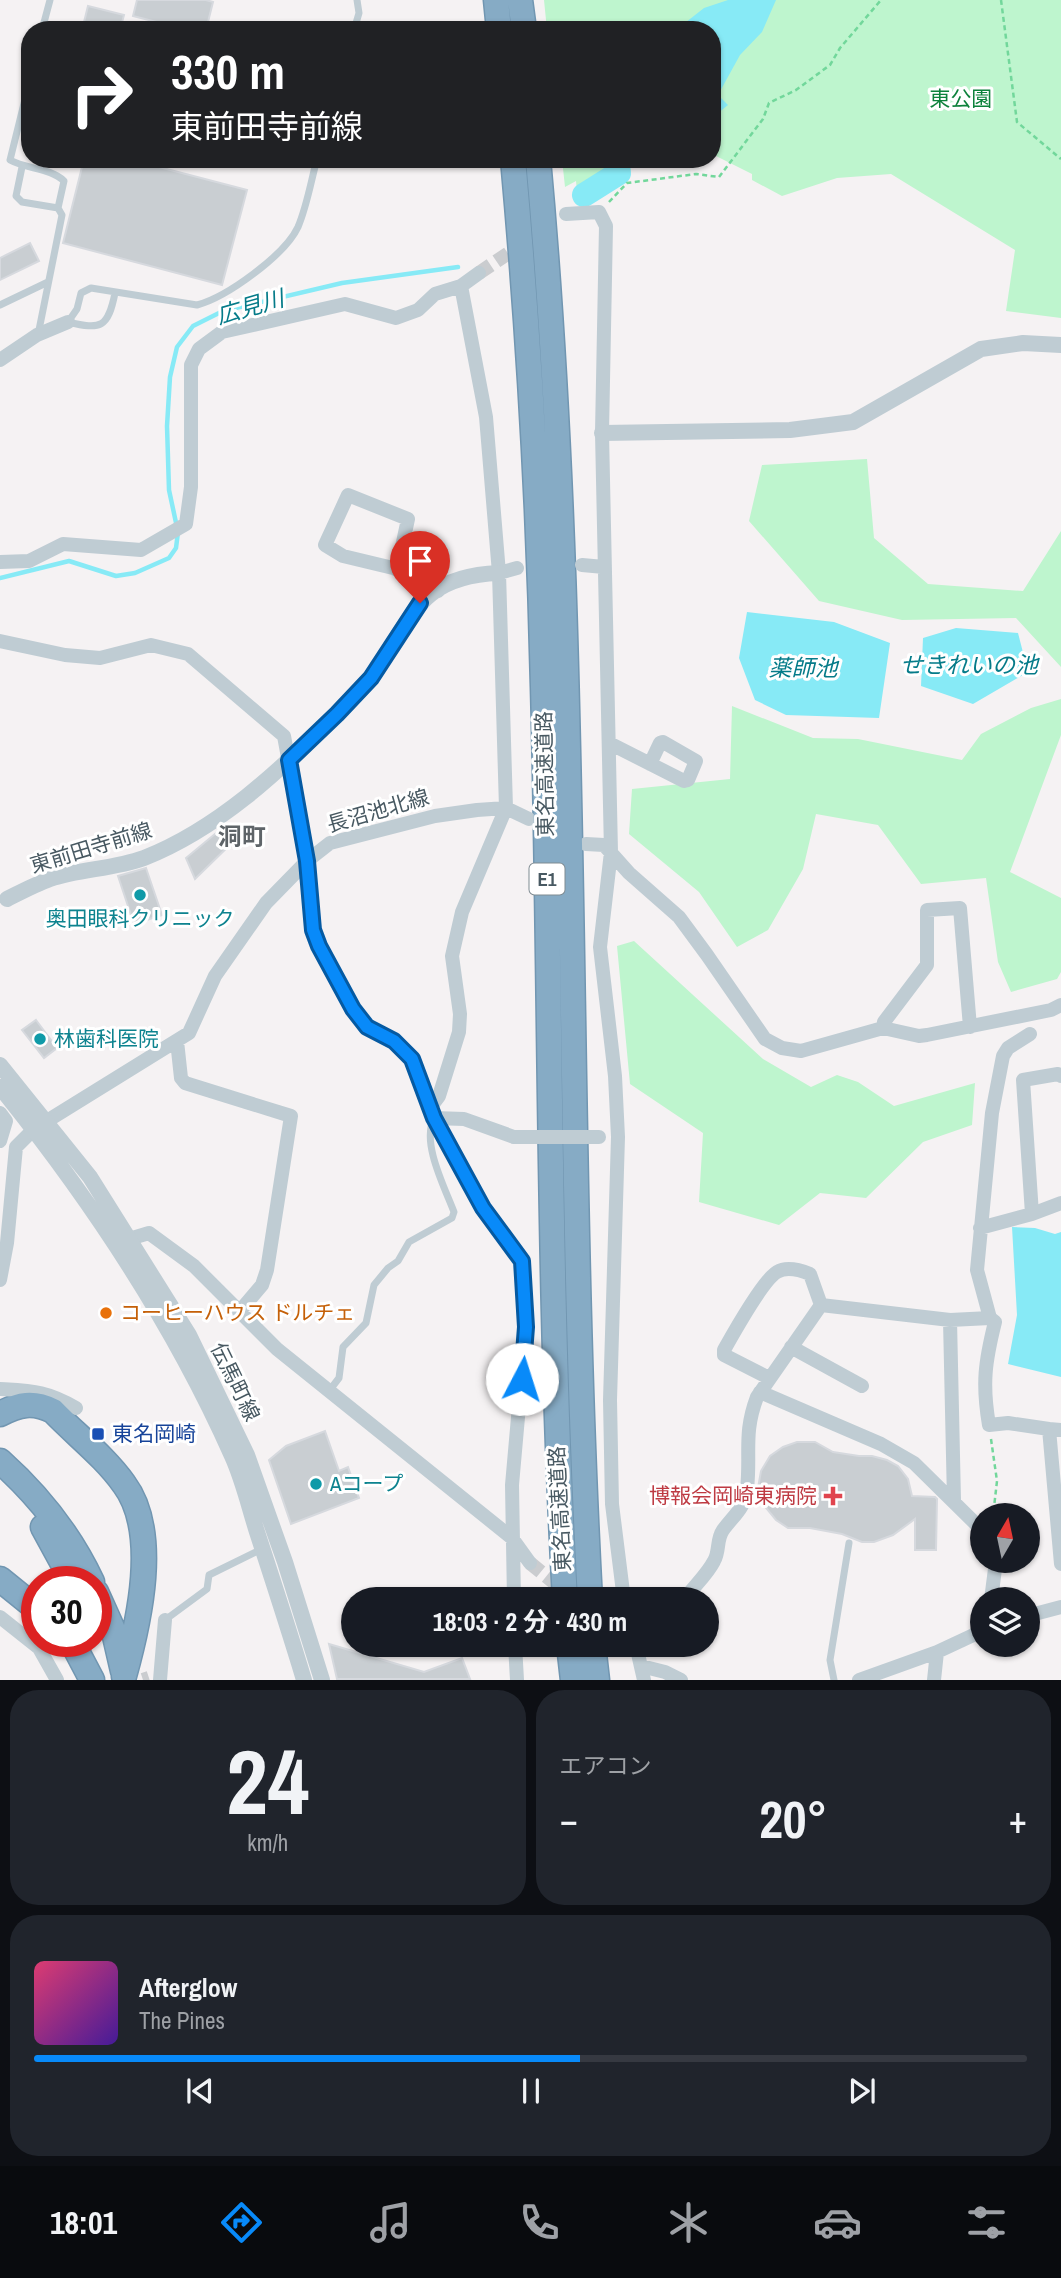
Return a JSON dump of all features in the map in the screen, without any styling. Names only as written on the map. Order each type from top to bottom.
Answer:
[{"type":"highway","points":[[496,0],[498,21]]},
{"type":"highway","points":[[520,0],[523,21]]},
{"type":"highway","name":"東名高速道路","points":[[514,168],[533,419],[543,684],[553,1313],[564,1587]]},
{"type":"highway","name":"東名高速道路","points":[[539,168],[558,419],[568,685],[578,1311],[589,1587]]},
{"type":"highway","points":[[0,1414],[12,1407],[28,1404],[53,1411],[126,1485],[144,1532],[143,1575],[134,1641],[144,1678]]},
{"type":"highway","points":[[0,1461],[24,1482],[59,1525],[85,1566]]},
{"type":"highway","points":[[0,1480],[16,1494],[44,1528],[64,1566]]},
{"type":"highway","points":[[0,1579],[21,1596]]},
{"type":"highway","points":[[112,1628],[144,1678]]},
{"type":"highway","points":[[81,1657],[94,1679]]},
{"type":"highway","points":[[93,1657],[94,1679]]},
{"type":"highway","points":[[569,1657],[570,1679]]},
{"type":"highway","points":[[594,1657],[597,1679]]},
{"type":"street","points":[[566,214],[599,212],[606,226],[602,433],[611,852],[600,947],[615,1076],[618,1138],[610,1400],[612,1504],[622,1587]]},
{"type":"street","points":[[0,562],[29,561],[63,544],[141,550],[186,524],[191,486],[191,365],[199,349],[222,332],[345,304],[396,318],[418,310],[435,294],[461,286],[479,273]]},
{"type":"street","points":[[432,1113],[459,1032],[460,1014],[452,956],[462,912],[506,808],[499,573],[486,417],[461,286]]},
{"type":"street","points":[[0,360],[37,335],[68,322]]},
{"type":"street","points":[[602,433],[790,430],[853,422],[981,349],[1023,342],[1061,345]]},
{"type":"street","points":[[397,570],[408,519],[348,495],[325,545],[343,556],[397,570],[418,573],[438,591]]},
{"type":"street","points":[[582,565],[604,567]]},
{"type":"street","points":[[499,573],[517,568]]},
{"type":"street","name":"東前田寺前線","points":[[2,900],[50,879],[143,859],[190,835],[257,789],[337,714],[371,678],[420,603],[452,581],[473,574],[499,573]]},
{"type":"street","points":[[0,641],[65,655],[100,658],[151,645],[188,654],[284,736],[307,861],[313,930],[319,946],[353,1009],[367,1027],[394,1041],[412,1059],[432,1113],[483,1208],[522,1261],[526,1327],[512,1485],[514,1587]]},
{"type":"street","points":[[609,743],[650,764]]},
{"type":"street","points":[[506,808],[529,819]]},
{"type":"street","name":"長沼池北線","points":[[40,1125],[189,1033],[215,976],[266,903],[307,861],[330,843],[435,816],[506,808]]},
{"type":"street","points":[[586,844],[604,845],[629,873],[679,917],[765,1039],[782,1048],[801,1051],[883,1028],[919,1036],[1056,1007]]},
{"type":"street","points":[[883,1028],[884,1022],[927,964],[927,910],[960,908],[970,1027]]},
{"type":"street","points":[[1030,1034],[1008,1048],[1003,1055],[992,1113],[977,1270],[990,1318],[995,1322],[985,1361],[984,1394],[989,1425],[1008,1423],[1055,1429],[1061,1564]]},
{"type":"street","points":[[177,1041],[181,1078],[185,1083],[291,1116],[267,1270],[262,1285],[239,1312]]},
{"type":"street","name":"伝馬町線","points":[[0,1065],[40,1125],[56,1157],[123,1243],[189,1335],[247,1455],[285,1562],[321,1679]]},
{"type":"street","points":[[1032,1214],[1023,1080],[1058,1074],[1061,1076]]},
{"type":"street","name":"伝馬町線","points":[[0,1087],[40,1125]]},
{"type":"street","points":[[0,1113],[6,1121],[0,1141]]},
{"type":"street","points":[[432,1113],[464,1119],[514,1137],[618,1138]]},
{"type":"street","points":[[0,1280],[7,1243],[16,1147],[40,1125]]},
{"type":"street","points":[[980,1228],[1061,1203]]},
{"type":"street","points":[[123,1243],[149,1233],[194,1266],[277,1349],[512,1538],[530,1563]]},
{"type":"street","name":"伝馬町線","points":[[123,1243],[174,1338],[233,1458],[303,1679]]},
{"type":"street","points":[[769,1378],[724,1355],[724,1350],[747,1310],[776,1272],[788,1269],[810,1274],[821,1305]]},
{"type":"street","points":[[821,1305],[950,1320],[990,1318]]},
{"type":"street","points":[[694,1587],[714,1562],[718,1541],[724,1529],[743,1508],[747,1489],[747,1435],[751,1413],[760,1392],[821,1305]]},
{"type":"street","points":[[950,1320],[954,1501]]},
{"type":"street","points":[[791,1347],[862,1386]]},
{"type":"street","points":[[0,1389],[44,1392],[76,1408]]},
{"type":"street","points":[[760,1392],[881,1444],[914,1463],[970,1518]]},
{"type":"street","points":[[1040,1613],[1061,1607]]},
{"type":"street","points":[[0,1617],[39,1648],[57,1679]]},
{"type":"street","points":[[144,1678],[165,1620]]},
{"type":"street","points":[[859,1679],[937,1653],[970,1637]]},
{"type":"street","points":[[934,1679],[937,1653]]},
{"type":"street","points":[[516,1657],[517,1679]]},
{"type":"street","points":[[643,1673],[665,1672],[681,1679]]},
{"type":"lane","points":[[44,21],[50,0]]},
{"type":"lane","points":[[357,0],[359,13],[357,21]]},
{"type":"lane","points":[[21,115],[10,160],[21,166]]},
{"type":"lane","points":[[22,168],[16,196],[22,202],[58,208]]},
{"type":"lane","points":[[26,168],[58,175],[64,181],[58,208],[62,215],[37,335]]},
{"type":"lane","points":[[115,293],[111,314],[102,324],[91,327],[68,322],[77,309],[81,293],[91,288],[197,305],[229,292],[284,248],[298,228],[315,168]]},
{"type":"lane","points":[[0,305],[48,282]]},
{"type":"lane","points":[[329,1391],[339,1378],[343,1347],[366,1323],[374,1285],[388,1268],[398,1261],[410,1242],[452,1218],[454,1212],[429,1141],[432,1113]]},
{"type":"lane","points":[[834,1679],[830,1660],[849,1543]]},
{"type":"lane","points":[[165,1620],[207,1589],[209,1575],[262,1548]]},
{"type":"path","points":[[599,212],[627,183],[696,174],[719,177],[763,119],[769,103],[796,90],[831,65],[840,48],[881,0]]},
{"type":"path","points":[[1001,0],[1017,122],[1061,159]]},
{"type":"path","points":[[989,1425],[997,1481],[994,1503]]},
{"type":"green space","name":"東公園","points":[[544,0],[1061,0],[1061,318],[1006,311],[1015,250],[891,174],[837,178],[782,196],[752,180],[752,174],[721,158],[721,21],[546,21]]},
{"type":"green space","points":[[563,168],[617,168],[578,202],[576,181],[565,187]]},
{"type":"green space","points":[[867,459],[874,538],[928,584],[1023,591],[1061,531],[1061,667],[1016,618],[902,620],[819,601],[749,521],[762,465]]},
{"type":"green space","points":[[1061,699],[1061,735],[1010,872],[1061,898],[1061,972],[1057,979],[1011,992],[998,962],[986,878],[921,884],[878,825],[816,814],[803,869],[768,930],[737,947],[699,892],[629,834],[632,789],[730,779],[732,706],[813,738],[858,739],[962,760],[981,734],[1031,708]]},
{"type":"green space","points":[[634,941],[763,1059],[811,1087],[837,1075],[858,1082],[894,1106],[975,1083],[972,1125],[923,1142],[866,1198],[820,1193],[779,1225],[699,1202],[703,1133],[630,1084],[617,946]]},
{"type":"water","points":[[728,0],[776,0],[762,32],[740,55],[721,90],[721,21],[687,21],[704,8]]},
{"type":"water","points":[[721,98],[728,105],[721,111]]},
{"type":"water","name":"薬師池","points":[[747,612],[834,622],[890,643],[879,718],[786,715],[755,700],[739,658]]},
{"type":"water","name":"せきれいの池","points":[[956,628],[1018,633],[1028,672],[973,704],[921,686],[923,638]]},
{"type":"water","points":[[1012,1227],[1035,1228],[1055,1234],[1061,1232],[1061,1377],[1008,1364],[1017,1315]]},
{"type":"building","points":[[137,0],[213,2],[208,21],[153,21],[133,16]]},
{"type":"building","points":[[88,6],[124,15],[122,21],[84,21]]},
{"type":"building","points":[[82,168],[163,168],[247,190],[222,285],[63,243]]},
{"type":"building","points":[[30,243],[39,261],[0,280],[0,258]]},
{"type":"building","points":[[227,824],[240,835],[195,879],[186,858]]},
{"type":"building","name":"奥田眼科クリニック","points":[[146,868],[162,915],[134,924],[118,876]]},
{"type":"building","name":"林歯科医院","points":[[36,1020],[57,1048],[44,1058],[22,1030]]},
{"type":"building","name":"Aコープ","points":[[325,1431],[339,1471],[348,1467],[359,1498],[291,1524],[269,1460],[286,1446]]},
{"type":"building","points":[[797,1442],[815,1442],[833,1452],[872,1456],[898,1466],[908,1479],[912,1496],[937,1499],[936,1550],[915,1550],[915,1519],[893,1535],[874,1542],[862,1542],[842,1534],[810,1528],[788,1528],[776,1520],[762,1503],[758,1488],[761,1471],[770,1456]]},
{"type":"building","points":[[329,1644],[341,1648],[341,1657],[373,1657],[424,1672],[462,1658],[470,1679],[337,1679]]},
{"type":"waterway","name":"広見川","points":[[584,195],[619,173],[618,168]]},
{"type":"waterway","name":"広見川","points":[[0,578],[69,561],[116,576],[135,573],[169,558],[176,548],[178,532],[169,490],[167,426],[170,377],[177,347],[193,326],[223,311],[342,283],[458,267]]},
{"type":"tunnel","points":[[479,273],[525,242]]},
{"type":"tunnel","points":[[530,1563],[560,1587]]},
{"type":"tunnel","points":[[143,1680],[149,1678]]},
{"type":"place","name":"奥田眼科クリニック","points":[[140,895]]},
{"type":"place","name":"林歯科医院","points":[[40,1039]]},
{"type":"place","name":"コーヒーハウス ドルチェ","points":[[106,1313]]},
{"type":"place","name":"東名岡崎","points":[[98,1434]]},
{"type":"place","name":"Aコープ","points":[[316,1484]]},
{"type":"place","name":"博報会岡崎東病院","points":[[833,1496]]},
{"type":"district","name":"洞町","points":[[242,837]]},
{"type":"route","points":[[420,603],[371,678],[289,760],[307,861],[313,930],[319,946],[353,1009],[367,1027],[394,1041],[412,1059],[434,1118],[483,1208],[522,1261],[526,1327],[522,1379]]}]
